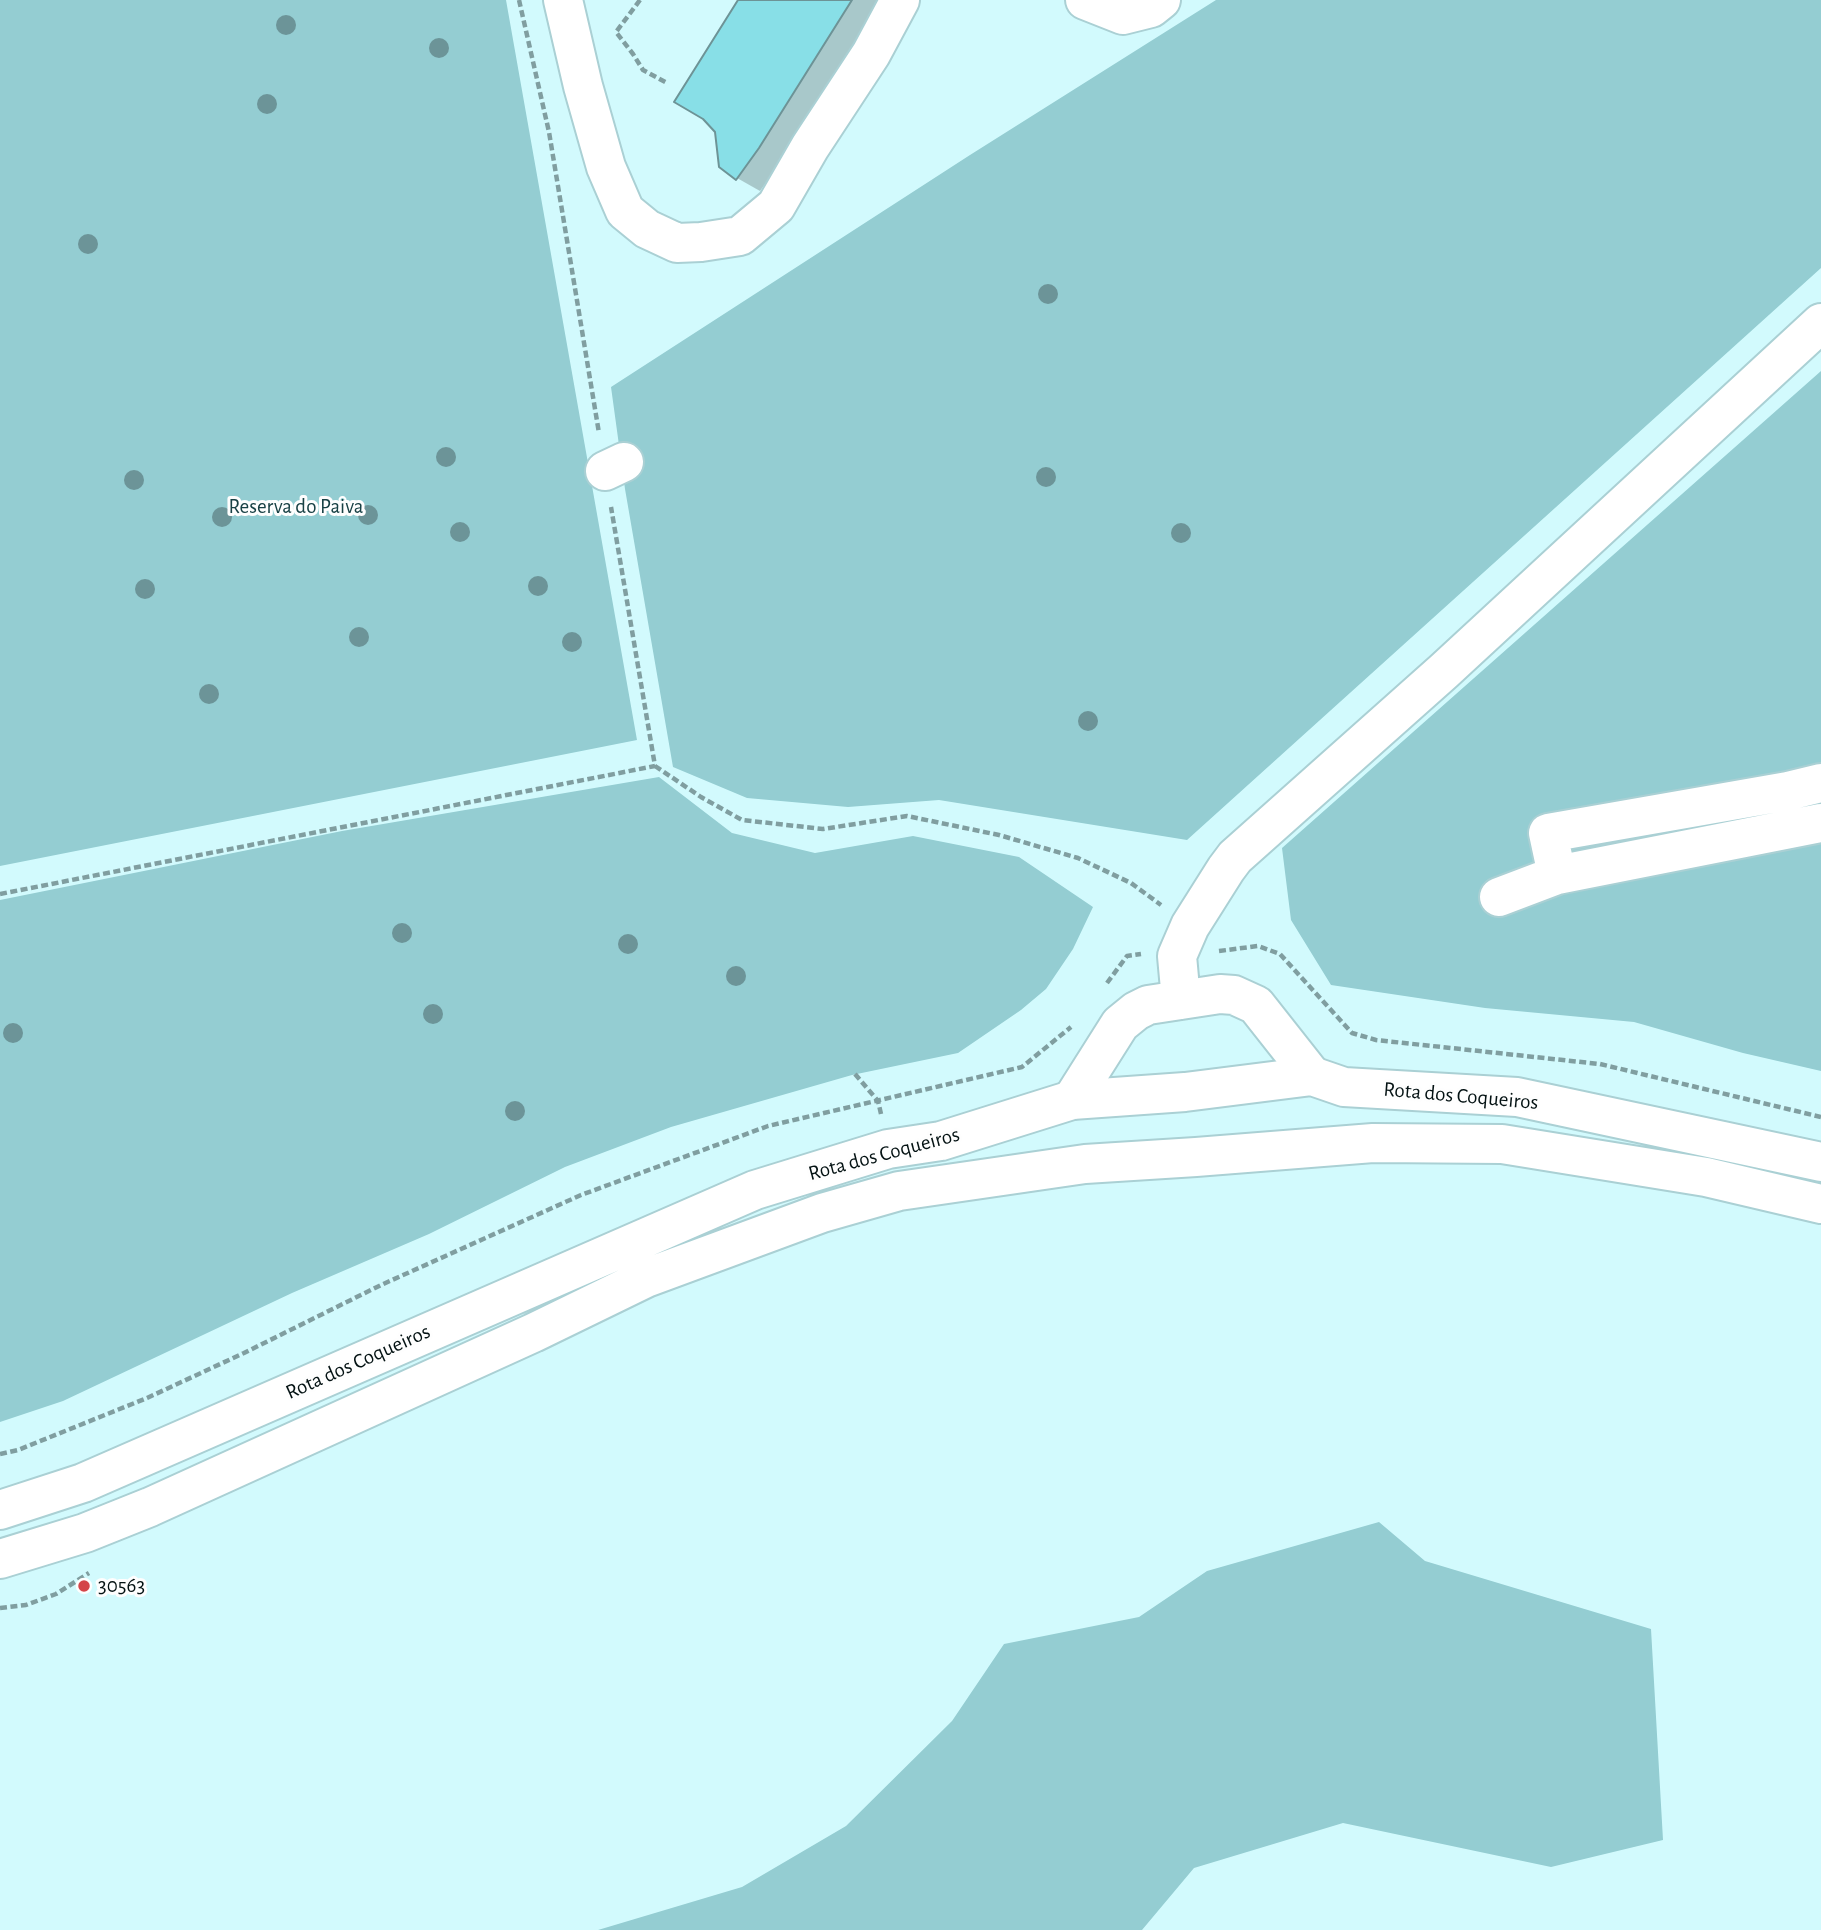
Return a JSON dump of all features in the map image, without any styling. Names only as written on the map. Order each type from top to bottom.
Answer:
[{"type":"main road","points":[[563,0],[606,167],[625,211],[647,229],[677,243],[740,236],[776,206],[810,147],[871,54],[900,0]]},
{"type":"main road","points":[[1085,0],[1123,15],[1151,8],[1161,0]]},
{"type":"main road","points":[[1181,1000],[1177,956],[1190,926],[1235,856],[1444,671],[1821,323]]},
{"type":"main road","points":[[1499,897],[1558,875],[1809,825],[1805,787],[1548,833],[1558,875]]},
{"type":"main road","points":[[1072,1100],[1120,1024],[1136,1011],[1148,1005],[1227,994],[1256,1005],[1312,1076]]},
{"type":"main road","name":"Rota dos Coqueiros","points":[[0,1510],[83,1483],[755,1190],[888,1149],[941,1141],[1072,1100],[1185,1092],[1312,1076],[1343,1087],[1517,1097],[1821,1162]]},
{"type":"main road","name":"Rota dos Coqueiros","points":[[0,1559],[85,1533],[150,1507],[533,1333],[646,1278],[822,1213],[899,1191],[1085,1164],[1373,1143],[1502,1144],[1706,1177],[1821,1204]]},
{"type":"path","points":[[519,0],[549,132],[615,467],[656,766]]},
{"type":"path","points":[[640,0],[616,32],[643,70],[667,83]]},
{"type":"path","points":[[0,894],[656,766],[701,797],[742,820],[823,829],[907,816],[999,835],[1078,858],[1131,883],[1190,926]]},
{"type":"path","points":[[0,1608],[26,1605],[56,1594],[90,1572]]},
{"type":"green space","name":"Reserva do Paiva","points":[[0,0],[506,0],[637,740],[0,866]]},
{"type":"green space","points":[[1216,0],[1821,0],[1821,268],[1187,840],[939,800],[848,807],[747,798],[673,767],[625,489],[611,387]]},
{"type":"green space","points":[[1821,371],[1821,1071],[1743,1053],[1634,1022],[1485,1008],[1331,985],[1291,920],[1282,848]]},
{"type":"green space","points":[[659,777],[732,833],[815,853],[913,836],[1019,857],[1093,907],[1073,949],[1046,989],[1021,1010],[958,1053],[852,1075],[671,1127],[565,1167],[429,1234],[292,1293],[63,1401],[0,1422],[0,900],[342,831]]},
{"type":"green space","points":[[1379,1522],[1425,1561],[1651,1629],[1663,1840],[1551,1867],[1343,1823],[1194,1868],[1142,1930],[598,1930],[742,1887],[846,1826],[952,1721],[1004,1644],[1139,1617],[1207,1571]]},
{"type":"building","points":[[738,0],[852,0],[736,180],[719,167],[715,132],[703,119],[674,102]]},
{"type":"place","name":"30563","points":[[84,1586]]}]
